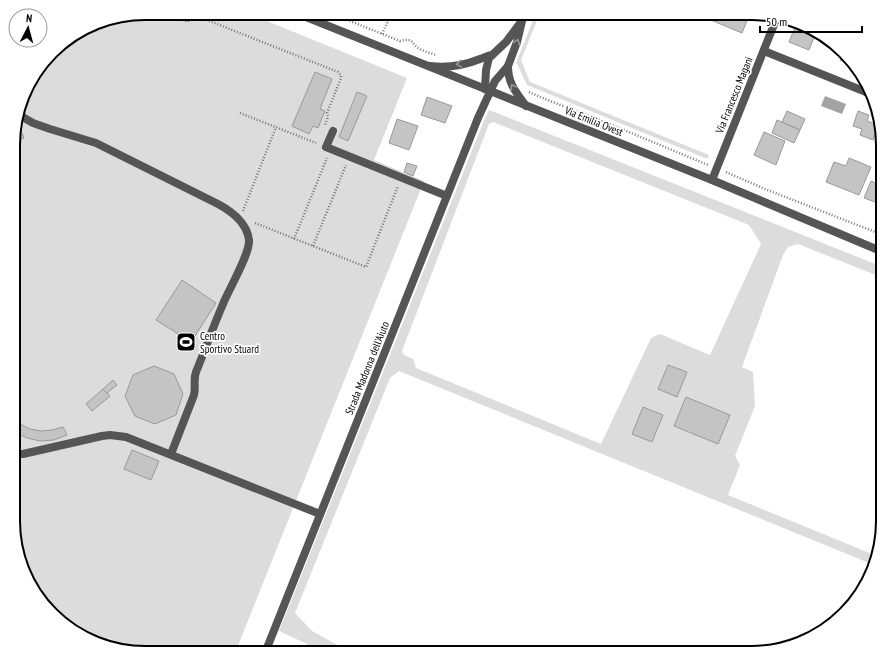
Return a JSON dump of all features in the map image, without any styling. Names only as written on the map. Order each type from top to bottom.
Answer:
[{"type":"street","name":"Via Emilia Ovest","points":[[314,20],[712,180],[876,249]]},
{"type":"street","points":[[488,90],[485,74],[489,58],[506,42],[521,20]]},
{"type":"street","points":[[523,20],[508,66],[508,75],[511,84],[526,106]]},
{"type":"street","name":"Via Francesco Magani","points":[[712,180],[775,22]]},
{"type":"street","points":[[764,51],[863,91]]},
{"type":"street","points":[[426,65],[435,67],[462,64],[492,55]]},
{"type":"street","points":[[488,90],[508,66]]},
{"type":"street","name":"Strada Madonna dell'Aiuto","points":[[268,646],[488,90]]},
{"type":"street","points":[[23,117],[33,123],[50,129],[96,143],[228,209],[244,226],[249,240],[248,248],[222,305],[196,372],[194,378],[194,395],[171,454]]},
{"type":"street","points":[[333,131],[328,148],[447,196]]},
{"type":"street","points":[[20,454],[88,438],[110,435],[118,436],[171,454],[320,514]]},
{"type":"path","points":[[207,20],[340,74],[341,77],[327,113],[328,117],[322,130]]},
{"type":"path","points":[[382,34],[389,20]]},
{"type":"path","points":[[240,113],[328,148],[294,239]]},
{"type":"path","points":[[612,125],[765,189],[876,232]]},
{"type":"path","points":[[240,217],[276,127]]},
{"type":"path","points":[[317,144],[320,137]]},
{"type":"path","points":[[313,246],[349,157]]},
{"type":"path","points":[[254,223],[366,267],[402,178]]},
{"type":"shaded area","name":"Centro Sportivo Stuard","points":[[137,20],[264,20],[407,78],[374,160],[424,181],[238,646],[129,645],[113,642],[90,633],[63,615],[46,597],[33,576],[24,553],[20,529],[21,129],[24,113],[30,97],[41,76],[51,63],[76,41],[97,30],[121,22]]},
{"type":"shaded area","points":[[533,20],[537,20],[521,60],[530,82],[709,155],[708,158],[527,85],[516,63]]},
{"type":"shaded area","points":[[825,96],[846,104],[842,114],[821,106]]},
{"type":"shaded area","points":[[489,110],[876,264],[876,275],[798,244],[788,247],[783,255],[742,367],[753,372],[755,406],[735,456],[740,465],[728,495],[872,554],[868,563],[399,371],[390,378],[295,613],[312,631],[339,646],[311,646],[279,631]],"holes":[[[493,122],[749,225],[761,244],[710,355],[660,334],[651,338],[601,444],[416,368],[413,359],[404,355],[402,351],[489,124]]]},
{"type":"building","points":[[711,20],[747,20],[742,33]]},
{"type":"building","points":[[794,28],[814,37],[809,50],[789,42]]},
{"type":"building","points":[[315,72],[332,79],[320,109],[325,111],[318,128],[313,126],[309,134],[292,126]]},
{"type":"building","points":[[357,92],[367,96],[348,141],[339,137]]},
{"type":"building","points":[[427,97],[452,106],[445,123],[421,115]]},
{"type":"building","points":[[787,111],[805,119],[800,130],[782,122]]},
{"type":"building","points":[[858,111],[869,115],[867,121],[874,124],[875,133],[873,140],[860,135],[862,129],[853,126]]},
{"type":"building","points":[[397,119],[418,126],[409,150],[389,143]]},
{"type":"building","points":[[777,120],[800,130],[794,143],[772,133]]},
{"type":"building","points":[[21,130],[24,138],[20,139]]},
{"type":"building","points":[[764,132],[785,141],[776,165],[754,155]]},
{"type":"building","points":[[849,158],[871,167],[859,195],[826,182],[834,162],[846,166]]},
{"type":"building","points":[[407,163],[417,166],[413,176],[404,172]]},
{"type":"building","points":[[871,181],[876,183],[876,202],[864,198]]},
{"type":"building","points":[[182,280],[216,303],[191,342],[156,320]]},
{"type":"building","points":[[668,365],[687,372],[677,397],[658,389]]},
{"type":"building","points":[[154,366],[174,374],[183,394],[176,415],[155,424],[135,416],[125,396],[133,375]]},
{"type":"building","points":[[113,380],[117,385],[107,393],[103,389]]},
{"type":"building","points":[[103,389],[110,396],[92,411],[86,404]]},
{"type":"building","points":[[686,397],[730,415],[718,444],[674,426]]},
{"type":"building","points":[[643,407],[663,415],[652,442],[632,434]]},
{"type":"building","points":[[20,424],[30,429],[41,431],[63,427],[67,435],[54,440],[40,441],[20,435]]},
{"type":"building","points":[[132,450],[159,461],[151,480],[124,469]]},
{"type":"place","name":"Centro Sportivo Stuard","points":[[186,342]]}]
